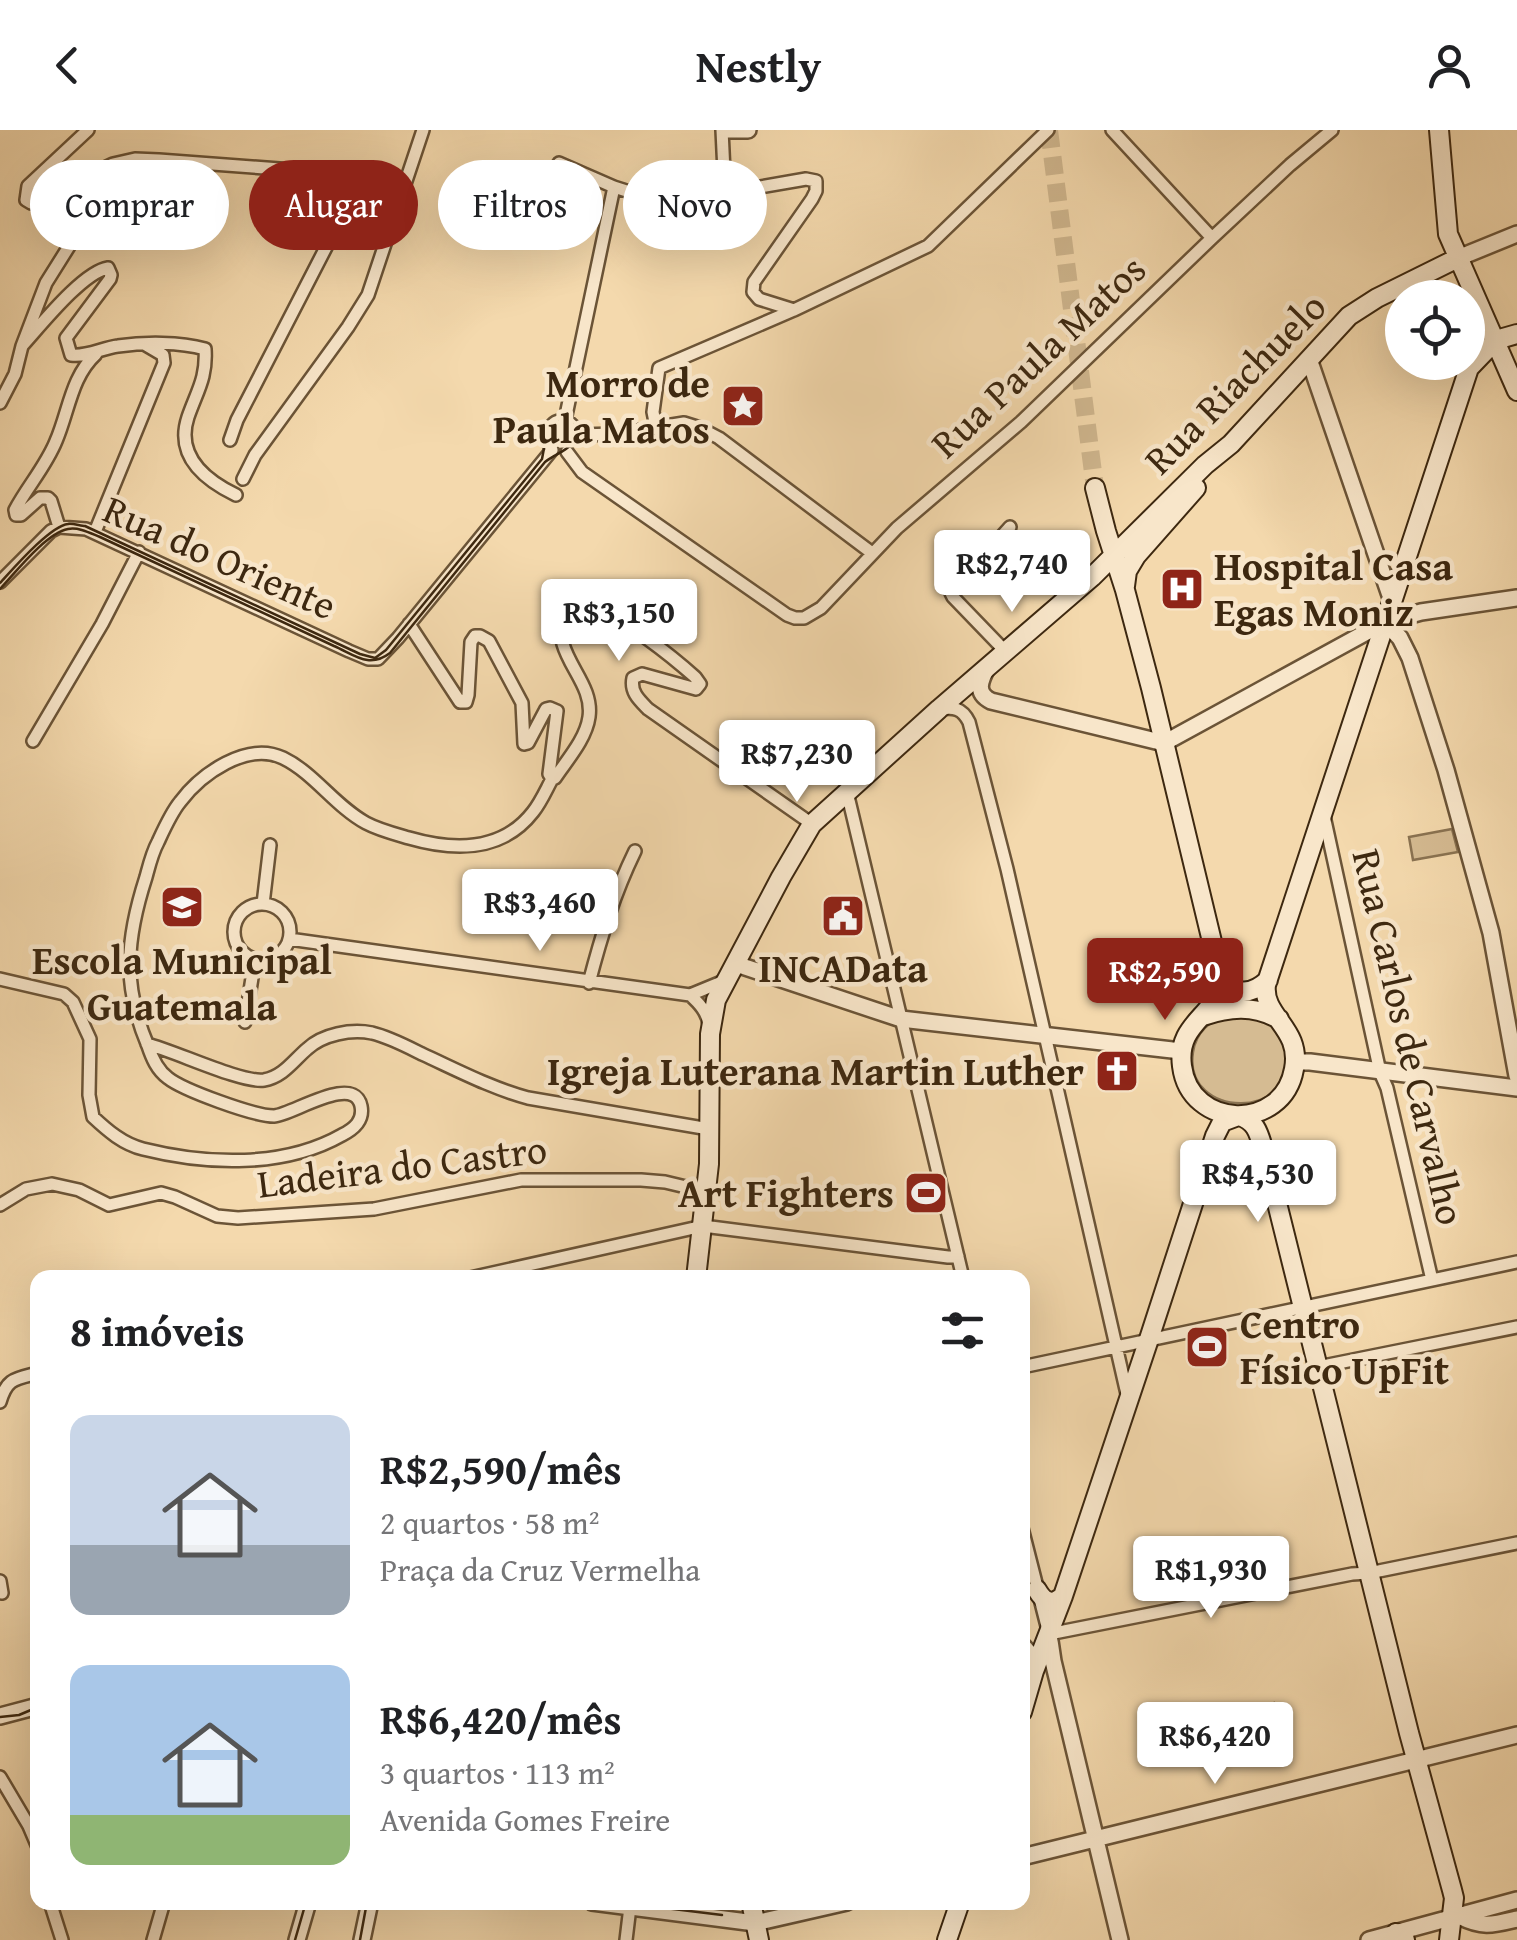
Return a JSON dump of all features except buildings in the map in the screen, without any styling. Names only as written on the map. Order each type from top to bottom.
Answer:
[{"type":"main road","points":[[1439,130],[1448,234],[1517,391]]},
{"type":"main road","name":"Rua Riachuelo","points":[[697,1270],[707,1192],[710,1034],[716,1000],[812,824],[1092,577],[1230,444],[1349,316],[1458,258]]},
{"type":"main road","points":[[1030,1685],[1215,1136],[1222,1122],[1260,1111],[1278,1100],[1290,1082],[1295,1062],[1293,1041],[1266,1000],[1268,980],[1468,368],[1496,340],[1517,334]]},
{"type":"main road","points":[[1126,590],[1127,571],[1136,556],[1213,470],[1230,444]]},
{"type":"main road","points":[[1095,488],[1126,590],[1221,979],[1215,1001],[1188,1030],[1182,1052],[1183,1075],[1194,1096],[1217,1112],[1252,1122],[1260,1140],[1462,1940]]},
{"type":"main road","points":[[1221,979],[1231,989],[1244,992],[1257,989],[1268,980]]},
{"type":"main road","points":[[1198,1018],[1242,1008],[1281,1020]]},
{"type":"main road","points":[[1037,1590],[1047,1601],[1063,1596]]},
{"type":"main road","points":[[948,1940],[957,1910]]},
{"type":"main road","points":[[1449,1940],[1456,1917]]},
{"type":"street","points":[[56,160],[88,130]]},
{"type":"street","points":[[412,160],[422,130]]},
{"type":"street","points":[[724,160],[724,130],[748,130]]},
{"type":"street","points":[[656,427],[653,412],[660,368],[928,246],[1048,130]]},
{"type":"street","points":[[1112,130],[1212,238]]},
{"type":"street","name":"Rua Paula Matos","points":[[567,452],[582,472],[787,614],[795,618],[811,615],[898,528],[1021,422],[1212,238],[1332,130]]},
{"type":"street","points":[[131,160],[159,160]]},
{"type":"street","points":[[767,185],[806,178],[816,182],[812,199],[753,286],[759,299],[794,310]]},
{"type":"street","points":[[603,182],[623,190]]},
{"type":"street","points":[[565,420],[614,187]]},
{"type":"street","points":[[1458,258],[1517,234]]},
{"type":"street","points":[[0,403],[46,283],[67,250]]},
{"type":"street","points":[[230,440],[325,250]]},
{"type":"street","points":[[243,479],[255,455],[348,328],[368,295],[383,250]]},
{"type":"street","points":[[22,346],[78,286],[104,267],[110,270],[110,280],[66,338],[74,356],[144,344],[204,348],[203,383],[186,426],[188,450],[204,478],[236,495]]},
{"type":"street","points":[[96,532],[164,363],[162,355],[144,344]]},
{"type":"street","points":[[60,527],[48,498],[40,498],[21,515],[17,516],[15,510],[56,440],[83,368],[104,348]]},
{"type":"street","points":[[1308,360],[1392,601]]},
{"type":"street","points":[[565,420],[574,424],[578,434],[576,446],[567,452],[556,452],[547,442],[546,432],[554,422],[565,420]]},
{"type":"street","points":[[578,434],[616,434],[684,424],[700,428],[719,438],[872,553]]},
{"type":"street","points":[[552,450],[409,624],[460,702],[466,702],[468,695],[471,642],[476,636],[488,641],[522,703],[524,744],[546,709],[557,711],[549,774],[552,779]]},
{"type":"street","name":"Rua do Oriente","points":[[0,582],[51,531],[60,527],[86,528],[374,660],[409,624]]},
{"type":"street","points":[[1006,652],[952,593],[1010,528]]},
{"type":"street","points":[[33,741],[102,624],[138,552]]},
{"type":"street","points":[[988,668],[979,682],[984,698],[991,701],[1164,743],[1385,622],[1421,612],[1517,598]]},
{"type":"street","points":[[0,979],[64,994],[72,1002],[90,1039],[89,1095],[93,1117],[126,1143],[203,1160],[248,1160],[302,1153],[338,1138],[360,1122],[361,1104],[351,1094],[340,1093],[276,1116],[255,1113],[168,1078],[154,1062],[137,1022],[129,950],[134,914],[156,844],[180,802],[209,774],[230,760],[257,752],[281,756],[368,824],[422,842],[472,847],[509,834],[536,808],[584,734],[589,714],[585,689],[562,635],[570,616],[578,609],[606,612],[699,681],[698,688],[691,688],[647,674],[636,676],[632,688],[648,709],[812,824]]},
{"type":"street","points":[[1385,622],[1400,638],[1410,658],[1446,770],[1491,933],[1517,1076]]},
{"type":"street","points":[[969,722],[981,704],[991,701]]},
{"type":"street","points":[[939,710],[960,710],[969,722],[1007,868],[1128,1398]]},
{"type":"street","points":[[846,792],[961,1270]]},
{"type":"street","name":"Rua Carlos de Carvalho","points":[[1323,810],[1380,1072],[1432,1280]]},
{"type":"street","points":[[263,904],[270,846]]},
{"type":"street","points":[[589,982],[605,920],[635,851]]},
{"type":"street","points":[[263,904],[282,912],[290,930],[289,939],[274,957],[255,959],[238,945],[234,928],[242,912],[263,904]]},
{"type":"street","points":[[289,939],[690,996],[731,972],[901,1019],[1182,1052]]},
{"type":"street","points":[[246,1022],[255,959]]},
{"type":"street","points":[[690,996],[707,1016],[710,1034]]},
{"type":"street","points":[[147,1044],[238,1076],[262,1080],[286,1070],[310,1045],[325,1037],[348,1032],[372,1033],[500,1090],[709,1129]]},
{"type":"street","points":[[1295,1062],[1517,1088]]},
{"type":"street","name":"Ladeira do Castro","points":[[0,1205],[26,1190],[52,1184],[78,1190],[109,1205],[161,1193],[217,1216],[238,1218],[374,1208],[520,1180],[641,1180],[707,1192]]},
{"type":"street","points":[[506,1270],[703,1226],[958,1256]]},
{"type":"street","points":[[1030,1365],[1517,1262]]},
{"type":"street","points":[[1318,1367],[1517,1327]]},
{"type":"street","points":[[0,1402],[8,1384],[30,1375]]},
{"type":"street","points":[[1049,1634],[1517,1543]]},
{"type":"street","points":[[1030,1561],[1120,1940]]},
{"type":"street","points":[[1030,1651],[1034,1671]]},
{"type":"street","points":[[5,1712],[30,1707]]},
{"type":"street","points":[[1030,1855],[1517,1735]]},
{"type":"street","points":[[0,1777],[30,1826]]},
{"type":"street","points":[[1369,1940],[1400,1936],[1517,1900]]},
{"type":"street","points":[[53,1910],[62,1940]]},
{"type":"street","points":[[153,1940],[162,1910]]},
{"type":"street","points":[[298,1940],[306,1910]]},
{"type":"street","points":[[362,1940],[368,1910]]},
{"type":"street","points":[[626,1940],[630,1910]]},
{"type":"street","points":[[646,1910],[757,1931],[822,1910]]},
{"type":"street","points":[[1456,1917],[1488,1926],[1517,1920]]},
{"type":"shaded area","points":[[1452,829],[1458,852],[1413,860],[1409,837]]},
{"type":"shaded area","points":[[1228,1013],[1270,1022],[1285,1045],[1286,1072],[1276,1089],[1260,1100],[1222,1100],[1205,1090],[1194,1074],[1197,1039],[1210,1024]]},
{"type":"shaded area","points":[[1274,1703],[1286,1752],[1265,1757],[1253,1709]]},
{"type":"tunnel","points":[[1049,130],[1095,488]]},
{"type":"tram line","points":[[0,583],[52,532],[68,524],[85,526],[375,658],[386,650],[542,459],[552,424],[566,420],[576,426],[572,444],[545,462],[390,653],[375,660],[355,656],[80,530],[68,529],[50,538],[0,589]]},
{"type":"tram line","points":[[0,1717],[30,1710]]},
{"type":"tram line","points":[[295,1940],[304,1910]]},
{"type":"tram line","points":[[360,1940],[366,1910]]},
{"type":"tram line","points":[[681,1910],[722,1915]]},
{"type":"place","name":"Morro de Paula Matos","points":[[743,406]]},
{"type":"place","name":"Hospital Casa Egas Moniz","points":[[1182,589]]},
{"type":"place","name":"Escola Municipal Guatemala","points":[[182,907]]},
{"type":"place","name":"INCAData","points":[[843,916]]},
{"type":"place","name":"Igreja Luterana Martin Luther","points":[[1117,1071]]},
{"type":"place","name":"Art Fighters","points":[[926,1193]]},
{"type":"place","name":"Centro Físico UpFit","points":[[1207,1347]]}]
